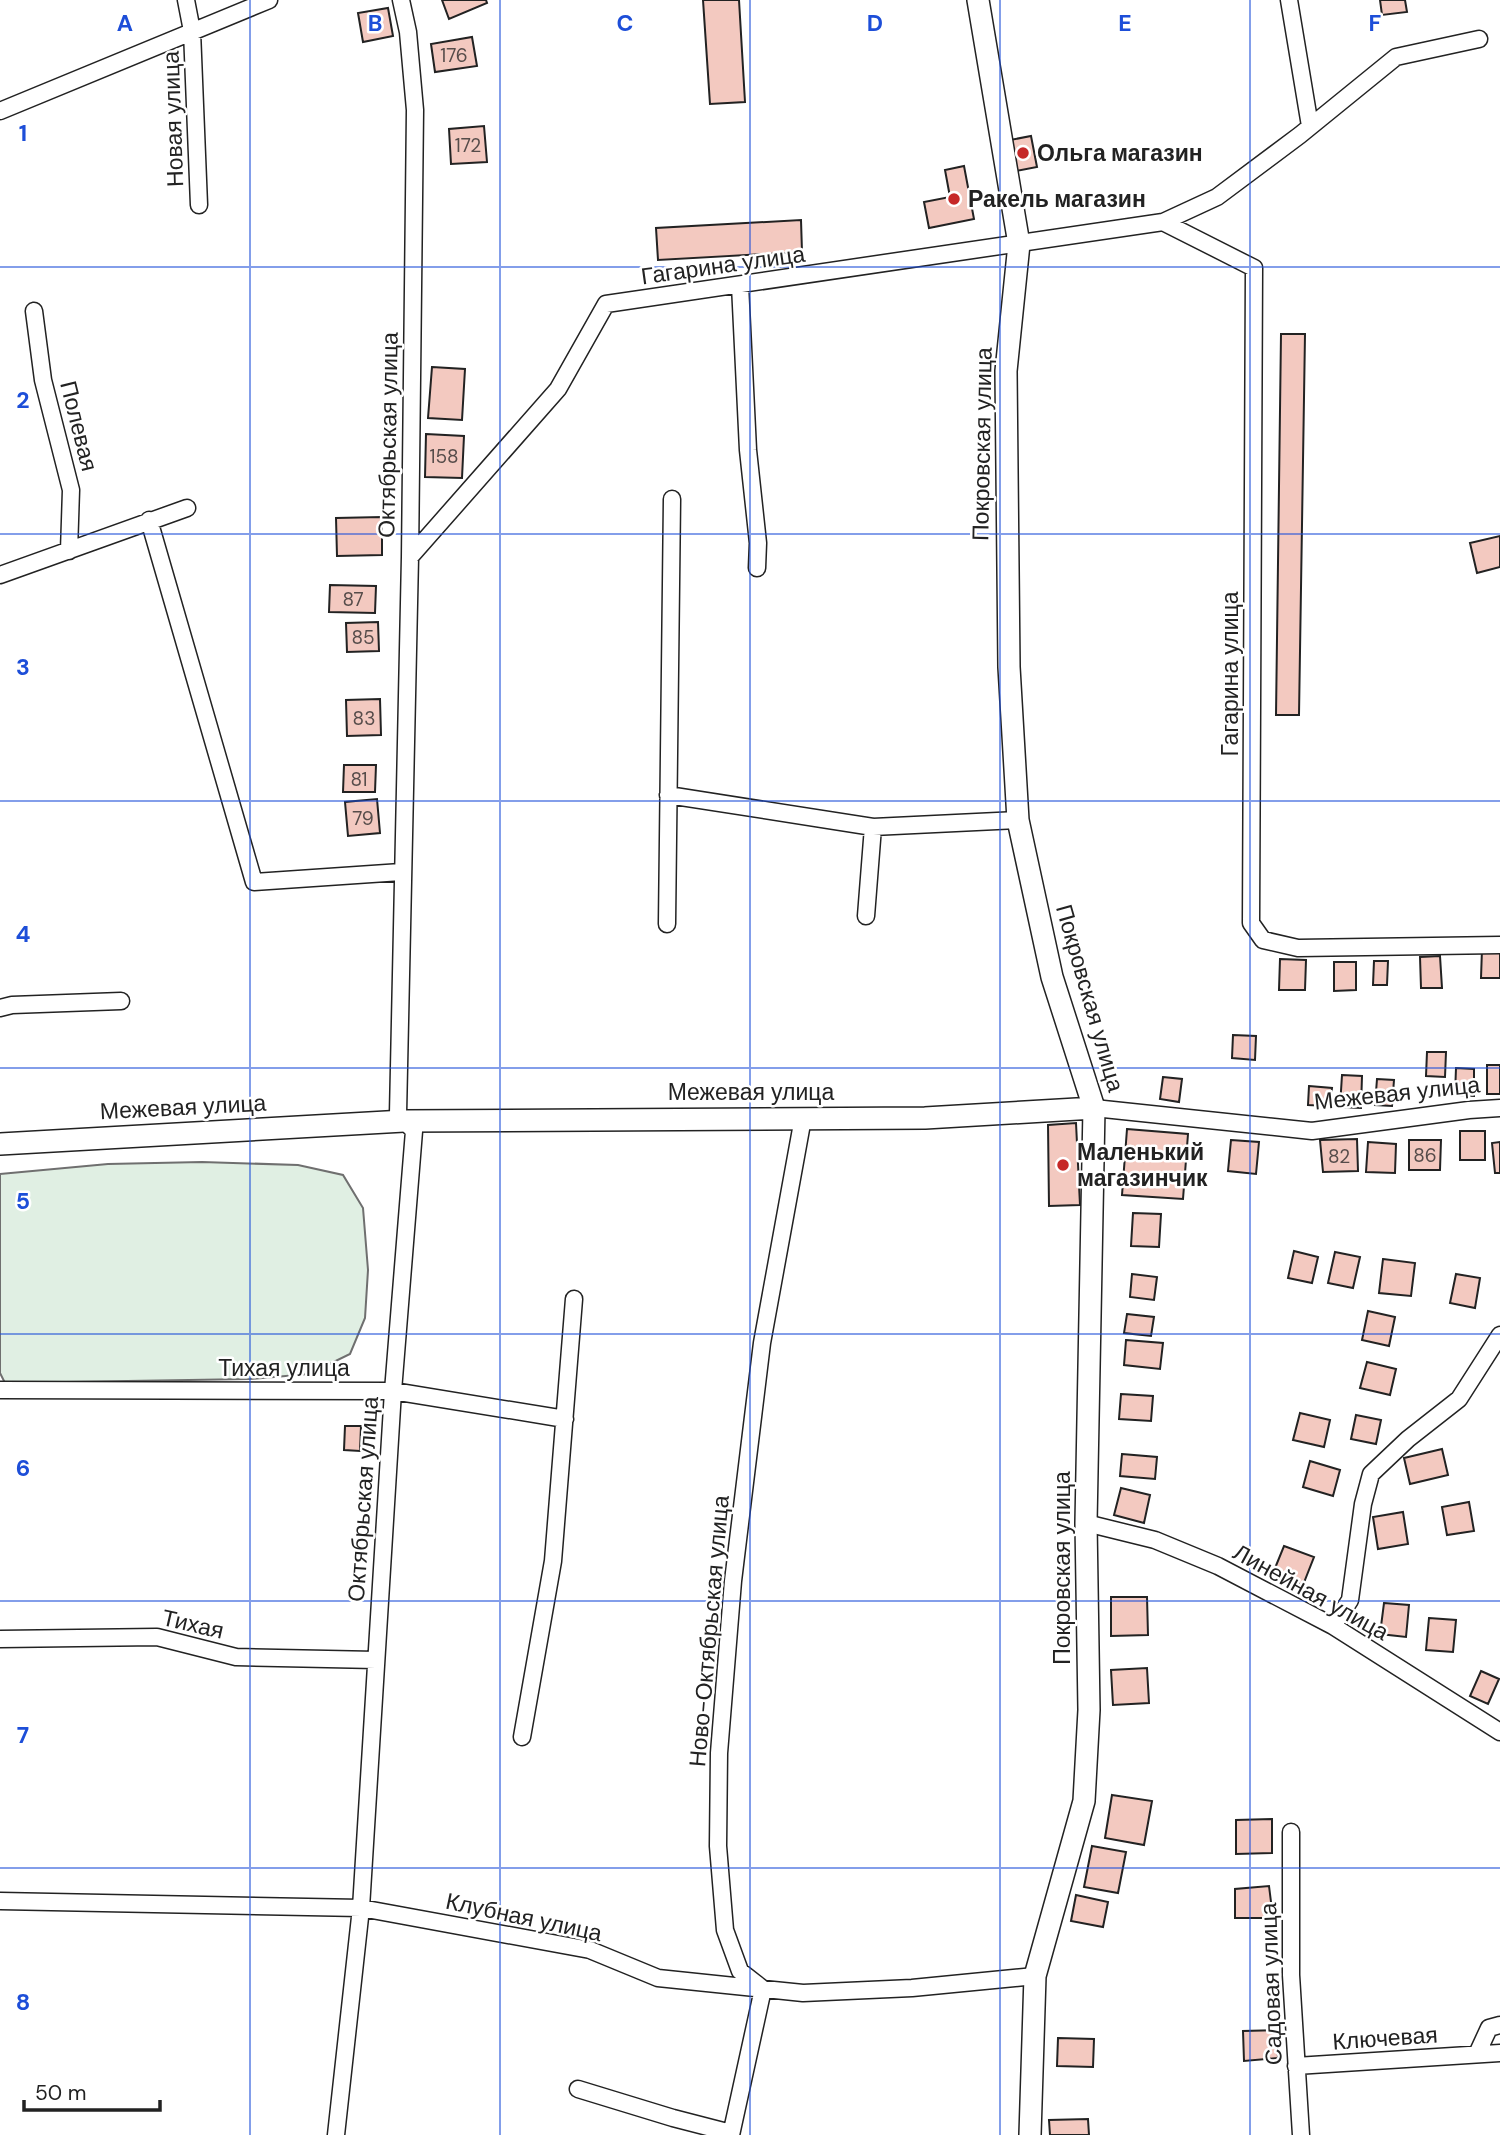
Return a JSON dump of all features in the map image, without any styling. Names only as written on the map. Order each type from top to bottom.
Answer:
[{"type":"street","name":"Новая улица","points":[[186,0],[192,31],[200,205]]},
{"type":"street","name":"Новая улица","points":[[0,111],[269,0]]},
{"type":"street","name":"Октябрьская улица","points":[[336,2135],[361,1908],[393,1391],[414,1131],[398,1114],[401,872],[410,557],[415,110],[408,32],[401,0]]},
{"type":"street","name":"Покровская улица","points":[[978,0],[1019,244],[1006,371],[1009,667],[1018,820],[1052,977],[1094,1108],[1086,1523],[1089,1710],[1084,1801],[1035,1976],[1030,2135]]},
{"type":"street","points":[[1289,0],[1310,126]]},
{"type":"street","name":"Гагарина улица","points":[[410,557],[558,389],[606,304],[1163,222],[1217,197],[1300,135],[1396,57],[1479,38]]},
{"type":"street","name":"Гагарина улица","points":[[1163,222],[1254,268],[1251,923],[1263,940],[1298,948],[1500,945]]},
{"type":"street","points":[[740,285],[748,450],[758,543],[757,568]]},
{"type":"street","name":"Полевая","points":[[34,311],[46,391],[71,490],[69,551]]},
{"type":"street","points":[[667,924],[672,499]]},
{"type":"street","points":[[0,575],[187,508]]},
{"type":"street","points":[[149,520],[254,881],[401,872]]},
{"type":"street","points":[[668,795],[873,827],[1018,820]]},
{"type":"street","points":[[866,916],[873,827]]},
{"type":"street","points":[[0,1008],[12,1005],[121,1001]]},
{"type":"street","name":"Межевая улица","points":[[0,1144],[404,1121],[925,1118],[1094,1108],[1312,1131],[1500,1108]]},
{"type":"street","name":"Ново-Октябрьская улица","points":[[763,1989],[740,1971],[725,1930],[718,1846],[719,1753],[733,1581],[762,1343],[803,1118]]},
{"type":"street","points":[[522,1737],[553,1561],[573,1299]]},
{"type":"street","points":[[1333,1626],[1350,1600],[1363,1504],[1371,1474],[1408,1439],[1459,1399],[1500,1335]]},
{"type":"street","name":"Тихая улица","points":[[0,1390],[393,1391],[565,1419]]},
{"type":"street","name":"Линейная улица","points":[[1086,1523],[1155,1540],[1218,1566],[1333,1626],[1500,1732]]},
{"type":"street","name":"Тихая","points":[[0,1639],[157,1637],[236,1657],[376,1660]]},
{"type":"street","name":"Садовая улица","points":[[1290,1832],[1291,1975],[1301,2135]]},
{"type":"street","name":"Клубная улица","points":[[0,1901],[361,1908],[590,1950],[658,1978],[803,1993],[898,1989],[1035,1976]]},
{"type":"street","points":[[578,2089],[731,2134],[763,1989]]},
{"type":"street","points":[[1477,2054],[1489,2028],[1500,2025]]},
{"type":"street","name":"Ключевая","points":[[1296,2066],[1500,2053]]},
{"type":"green space","points":[[202,1162],[298,1165],[343,1175],[363,1208],[368,1270],[365,1318],[350,1354],[309,1374],[250,1379],[5,1383],[0,1373],[0,1174],[108,1164]]},
{"type":"building","points":[[442,0],[486,0],[487,3],[449,19]]},
{"type":"building","points":[[703,0],[739,0],[745,102],[710,104]]},
{"type":"building","points":[[1380,0],[1405,0],[1407,12],[1382,15]]},
{"type":"building","points":[[388,8],[393,36],[363,42],[358,13]]},
{"type":"building","points":[[472,37],[477,66],[435,72],[431,44]]},
{"type":"building","points":[[484,126],[487,162],[451,164],[449,129]]},
{"type":"building","name":"Ольга магазин","points":[[1031,136],[1037,167],[1016,171],[1010,140]]},
{"type":"building","name":"Ракель магазин","points":[[964,166],[974,219],[929,228],[924,202],[950,197],[945,170]]},
{"type":"building","points":[[801,220],[802,252],[658,260],[656,228]]},
{"type":"building","points":[[1281,334],[1305,334],[1299,715],[1276,715]]},
{"type":"building","points":[[432,367],[465,369],[462,420],[428,418]]},
{"type":"building","points":[[426,434],[464,436],[462,478],[425,477]]},
{"type":"building","points":[[382,517],[382,555],[337,556],[336,518]]},
{"type":"building","points":[[1500,536],[1500,567],[1477,573],[1470,543]]},
{"type":"building","points":[[330,585],[376,586],[375,613],[329,612]]},
{"type":"building","points":[[378,622],[379,651],[347,652],[346,623]]},
{"type":"building","points":[[380,699],[381,735],[347,736],[346,700]]},
{"type":"building","points":[[344,765],[376,765],[375,792],[343,792]]},
{"type":"building","points":[[377,799],[380,833],[348,836],[345,802]]},
{"type":"building","points":[[1482,949],[1500,950],[1500,978],[1481,978]]},
{"type":"building","points":[[1440,956],[1442,988],[1421,988],[1420,957]]},
{"type":"building","points":[[1280,959],[1306,960],[1305,990],[1279,990]]},
{"type":"building","points":[[1374,961],[1388,961],[1387,985],[1373,985]]},
{"type":"building","points":[[1334,962],[1356,962],[1356,990],[1334,991]]},
{"type":"building","points":[[1233,1035],[1256,1036],[1255,1060],[1232,1058]]},
{"type":"building","points":[[1427,1052],[1446,1052],[1445,1077],[1426,1076]]},
{"type":"building","points":[[1487,1065],[1500,1065],[1500,1094],[1487,1094]]},
{"type":"building","points":[[1456,1068],[1474,1069],[1474,1096],[1455,1095]]},
{"type":"building","points":[[1342,1075],[1362,1076],[1361,1108],[1340,1107]]},
{"type":"building","points":[[1163,1077],[1182,1079],[1179,1102],[1160,1099]]},
{"type":"building","points":[[1377,1079],[1394,1080],[1392,1106],[1375,1105]]},
{"type":"building","points":[[1309,1086],[1332,1088],[1330,1106],[1308,1105]]},
{"type":"building","name":"Маленький магазинчик","points":[[1076,1123],[1080,1205],[1049,1206],[1048,1125]]},
{"type":"building","points":[[1127,1129],[1188,1134],[1183,1199],[1122,1195]]},
{"type":"building","points":[[1460,1131],[1485,1131],[1485,1160],[1460,1160]]},
{"type":"building","points":[[1357,1139],[1358,1171],[1323,1172],[1320,1140]]},
{"type":"building","points":[[1231,1140],[1259,1142],[1256,1174],[1228,1171]]},
{"type":"building","points":[[1409,1140],[1441,1140],[1440,1170],[1409,1170]]},
{"type":"building","points":[[1368,1142],[1396,1144],[1395,1173],[1366,1172]]},
{"type":"building","points":[[1500,1142],[1500,1173],[1495,1173],[1492,1143]]},
{"type":"building","points":[[1133,1213],[1161,1214],[1159,1247],[1131,1246]]},
{"type":"building","points":[[1294,1251],[1318,1257],[1312,1283],[1288,1278]]},
{"type":"building","points":[[1335,1252],[1360,1257],[1353,1288],[1328,1283]]},
{"type":"building","points":[[1383,1259],[1415,1263],[1411,1296],[1379,1293]]},
{"type":"building","points":[[1132,1274],[1157,1277],[1154,1300],[1130,1297]]},
{"type":"building","points":[[1456,1274],[1480,1278],[1475,1308],[1450,1303]]},
{"type":"building","points":[[1368,1311],[1395,1317],[1389,1346],[1362,1340]]},
{"type":"building","points":[[1127,1314],[1154,1317],[1151,1336],[1124,1333]]},
{"type":"building","points":[[1126,1340],[1163,1343],[1160,1369],[1124,1365]]},
{"type":"building","points":[[1367,1362],[1396,1369],[1390,1395],[1360,1388]]},
{"type":"building","points":[[1121,1394],[1153,1396],[1151,1421],[1119,1419]]},
{"type":"building","points":[[1300,1413],[1330,1420],[1324,1447],[1293,1440]]},
{"type":"building","points":[[1356,1415],[1381,1420],[1376,1444],[1351,1439]]},
{"type":"building","points":[[345,1426],[361,1426],[360,1451],[344,1450]]},
{"type":"building","points":[[1442,1449],[1448,1475],[1410,1484],[1404,1458]]},
{"type":"building","points":[[1122,1454],[1157,1457],[1155,1479],[1120,1476]]},
{"type":"building","points":[[1310,1461],[1340,1470],[1333,1496],[1303,1487]]},
{"type":"building","points":[[1121,1488],[1150,1495],[1144,1523],[1114,1515]]},
{"type":"building","points":[[1469,1502],[1474,1531],[1447,1535],[1442,1507]]},
{"type":"building","points":[[1403,1512],[1408,1544],[1378,1549],[1373,1517]]},
{"type":"building","points":[[1284,1546],[1314,1557],[1303,1585],[1273,1573]]},
{"type":"building","points":[[1111,1597],[1147,1597],[1148,1635],[1111,1636]]},
{"type":"building","points":[[1384,1603],[1409,1605],[1406,1637],[1380,1634]]},
{"type":"building","points":[[1429,1618],[1456,1620],[1453,1652],[1426,1650]]},
{"type":"building","points":[[1147,1668],[1149,1703],[1113,1705],[1111,1670]]},
{"type":"building","points":[[1481,1671],[1499,1679],[1488,1704],[1470,1696]]},
{"type":"building","points":[[1112,1795],[1152,1801],[1144,1845],[1105,1838]]},
{"type":"building","points":[[1272,1819],[1272,1853],[1236,1854],[1236,1820]]},
{"type":"building","points":[[1092,1846],[1126,1852],[1118,1893],[1084,1887]]},
{"type":"building","points":[[1269,1886],[1273,1918],[1235,1918],[1235,1889]]},
{"type":"building","points":[[1076,1895],[1108,1902],[1103,1927],[1071,1921]]},
{"type":"building","points":[[1277,2030],[1278,2058],[1244,2061],[1243,2031]]},
{"type":"building","points":[[1058,2038],[1094,2039],[1093,2067],[1057,2066]]},
{"type":"building","points":[[1088,2119],[1089,2135],[1050,2135],[1049,2120]]},
{"type":"place","name":"Ольга магазин","points":[[1023,153]]},
{"type":"place","name":"Ракель магазин","points":[[954,199]]},
{"type":"place","name":"Маленький магазинчик","points":[[1063,1165]]}]
